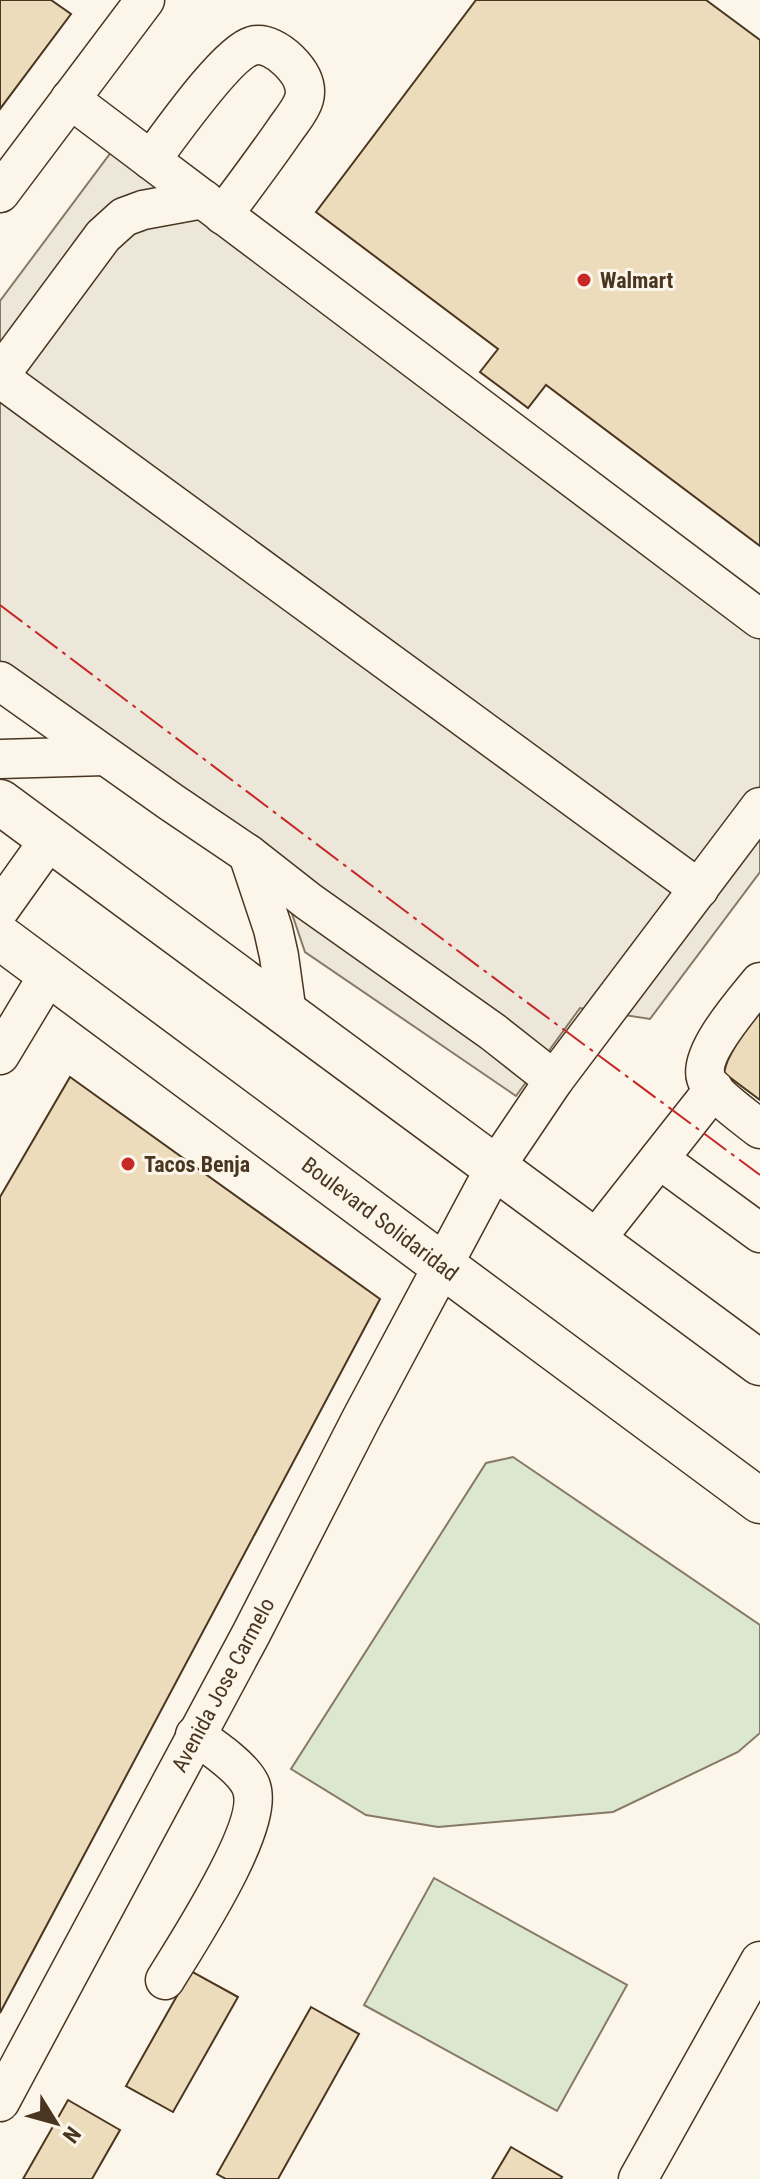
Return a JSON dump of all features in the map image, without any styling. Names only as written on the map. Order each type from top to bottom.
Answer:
[{"type":"main road","points":[[0,802],[760,1363]]},
{"type":"main road","name":"Boulevard Solidaridad","points":[[0,937],[760,1501]]},
{"type":"street","points":[[0,193],[145,0]]},
{"type":"street","points":[[151,160],[193,104],[243,49],[255,44],[281,53],[301,74],[305,87],[304,99],[276,143],[213,207],[143,210],[124,217],[103,236],[0,377],[699,889]]},
{"type":"street","points":[[70,99],[760,619]]},
{"type":"street","points":[[0,681],[248,854],[554,1080]]},
{"type":"street","points":[[0,759],[105,756]]},
{"type":"street","name":"Avenida Jose Carmelo","points":[[0,2102],[251,1634],[496,1166],[554,1080],[760,807]]},
{"type":"street","points":[[0,909],[50,839]]},
{"type":"street","points":[[248,854],[273,929],[287,1014]]},
{"type":"street","points":[[0,1055],[50,972]]},
{"type":"street","points":[[760,982],[721,1035],[705,1069],[706,1080],[714,1089],[760,1129]]},
{"type":"street","points":[[595,1240],[714,1089]]},
{"type":"street","points":[[659,1159],[760,1233]]},
{"type":"street","points":[[165,1980],[215,1896],[243,1841],[254,1799],[250,1784],[239,1770],[195,1735]]},
{"type":"street","points":[[638,2179],[760,1961]]},
{"type":"green space","points":[[513,1457],[760,1625],[760,1733],[738,1752],[613,1812],[438,1827],[366,1815],[291,1769],[486,1463]]},
{"type":"green space","points":[[434,1878],[627,1985],[557,2111],[364,2005]]},
{"type":"shaded area","points":[[112,151],[760,630],[760,872],[650,1019],[580,1008],[516,1096],[305,952],[287,899],[0,680],[0,301]]},
{"type":"building","points":[[0,0],[51,0],[71,14],[0,109]]},
{"type":"building","name":"Walmart","points":[[476,0],[706,0],[760,40],[760,546],[546,385],[528,408],[480,372],[498,349],[316,212]]},
{"type":"building","points":[[760,1009],[760,1100],[716,1067]]},
{"type":"building","points":[[70,1077],[380,1299],[0,2013],[0,1197]]},
{"type":"building","points":[[191,1971],[238,1997],[173,2112],[126,2086]]},
{"type":"building","points":[[311,2007],[359,2034],[278,2179],[226,2179],[217,2174]]},
{"type":"building","points":[[68,2100],[120,2130],[92,2179],[23,2179]]},
{"type":"building","points":[[511,2147],[562,2177],[561,2179],[492,2179]]},
{"type":"power","points":[[0,605],[760,1175]]},
{"type":"place","name":"Walmart","points":[[584,280]]},
{"type":"place","name":"Tacos Benja","points":[[128,1164]]}]
